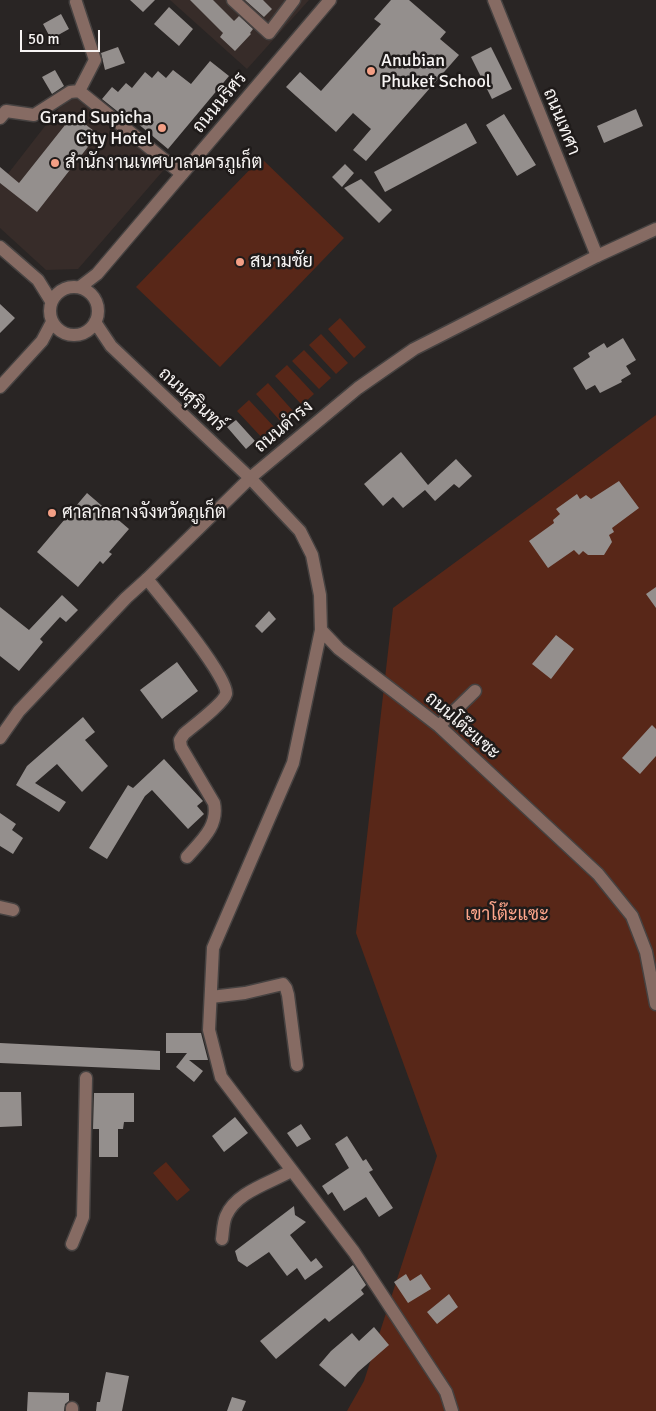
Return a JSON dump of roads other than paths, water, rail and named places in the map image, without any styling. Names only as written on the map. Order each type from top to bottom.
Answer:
[{"type":"street","points":[[233,0],[269,32],[294,0]]},
{"type":"street","name":"ถนนนริศร","points":[[80,287],[97,274],[330,0]]},
{"type":"street","name":"ถนนเทศา","points":[[494,0],[597,256]]},
{"type":"street","points":[[0,118],[6,111],[34,114],[70,92],[79,90],[92,69],[95,60],[76,2]]},
{"type":"street","points":[[79,90],[182,174]]},
{"type":"street","name":"ถนนดำรง","points":[[0,738],[19,711],[126,598],[147,580],[250,478],[358,388],[414,349],[597,256],[656,229]]},
{"type":"street","points":[[0,247],[38,280],[60,291]]},
{"type":"street","name":"ถนนนริศร","points":[[92,294],[97,274]]},
{"type":"street","points":[[38,280],[51,302]]},
{"type":"street","points":[[73,286],[80,287],[92,294],[98,308],[95,322],[85,333],[69,335],[62,332],[52,322],[49,308],[51,302],[60,291],[73,286]]},
{"type":"street","points":[[0,387],[42,341],[52,322]]},
{"type":"street","name":"ถนนสุรินทร์","points":[[95,322],[110,346],[250,478]]},
{"type":"street","points":[[42,341],[62,332]]},
{"type":"street","name":"ถนนสุรินทร์","points":[[85,333],[110,346]]},
{"type":"street","points":[[250,478],[300,531],[312,555],[320,595],[321,630],[293,763],[213,948],[209,1030],[221,1077],[354,1252],[446,1392],[452,1411]]},
{"type":"street","points":[[147,580],[206,655],[226,687],[226,694],[220,702],[184,734],[180,740],[181,747],[214,803],[216,812],[215,820],[207,834],[187,857]]},
{"type":"street","name":"ถนนโต๊ะแซะ","points":[[321,630],[339,649],[439,726],[598,874],[632,916],[646,952],[656,1004]]},
{"type":"street","points":[[439,726],[475,691]]},
{"type":"street","points":[[210,997],[245,993],[283,984],[288,996],[297,1065]]},
{"type":"street","points":[[72,1244],[84,1216],[86,1078]]},
{"type":"street","points":[[222,1239],[226,1217],[244,1195],[291,1171]]},
{"type":"place","name":"Anubian Phuket School","points":[[371,71]]},
{"type":"place","name":"Grand Supicha City Hotel","points":[[162,128]]},
{"type":"place","name":"สำนักงานเทศบาลนครภูเก็ต","points":[[55,163]]},
{"type":"place","name":"สนามชัย","points":[[240,262]]},
{"type":"place","name":"ศาลากลางจังหวัดภูเก็ต","points":[[52,513]]},
{"type":"park label","name":"เขาโต๊ะแซะ","points":[[507,915]]}]
